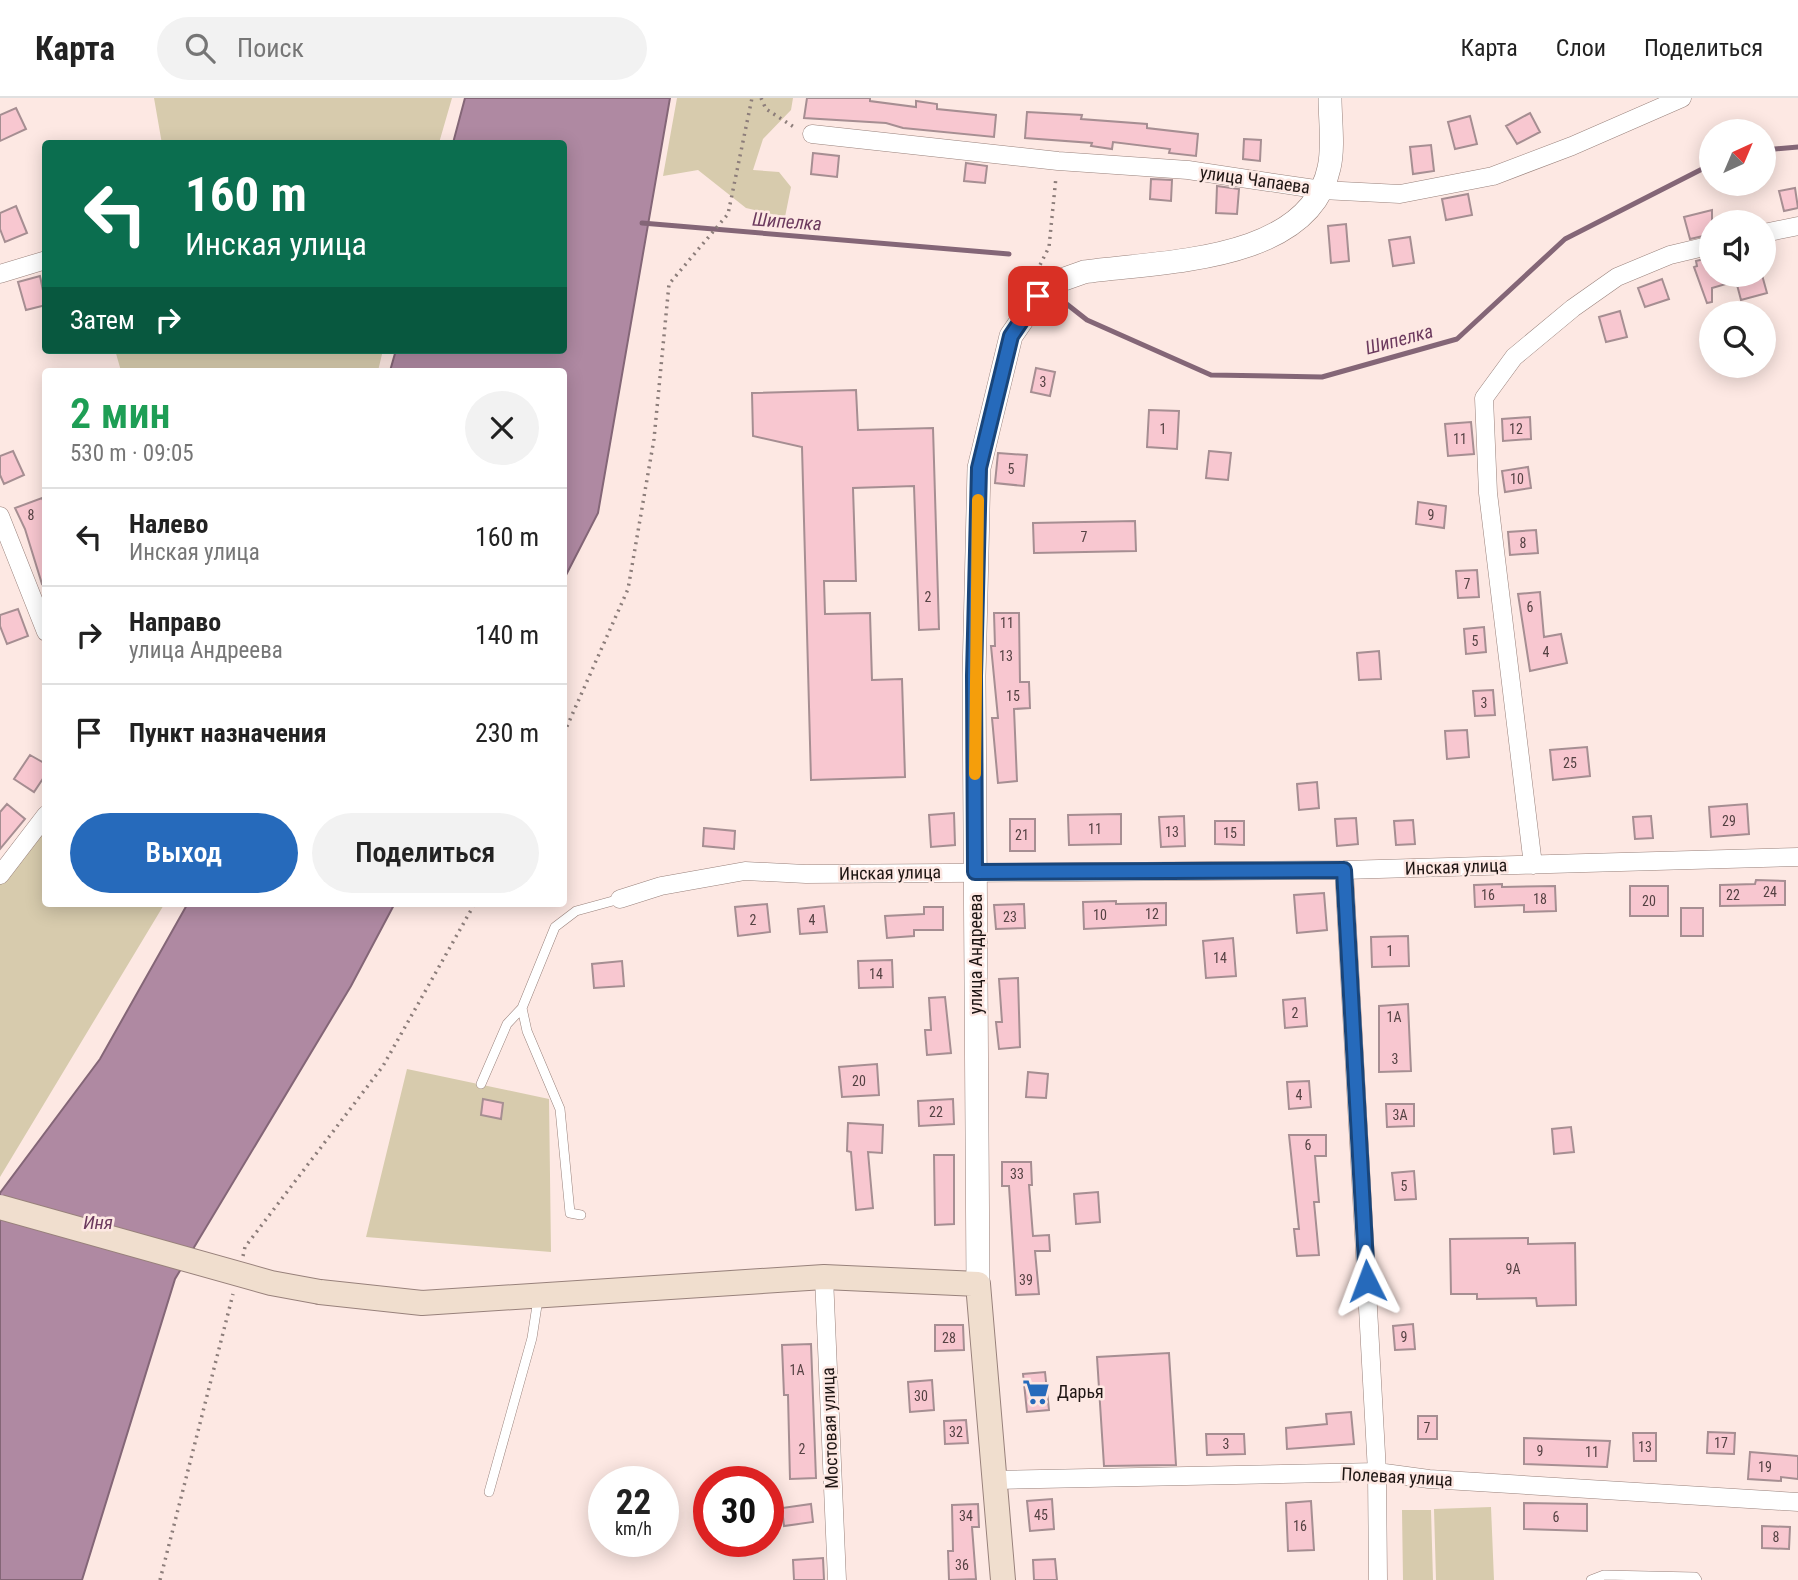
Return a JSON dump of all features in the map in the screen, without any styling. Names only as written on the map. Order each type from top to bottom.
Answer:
[{"type":"main road","points":[[0,1207],[271,1283],[320,1292],[422,1303],[824,1276],[978,1284]]},
{"type":"main road","name":"улица Андреева","points":[[978,1284],[1003,1580]]},
{"type":"street","points":[[1321,190],[1330,167],[1330,98]]},
{"type":"street","name":"улица Чапаева","points":[[812,134],[1058,161],[1188,170],[1321,190],[1400,194],[1493,176],[1572,146],[1682,98]]},
{"type":"street","name":"улица Андреева","points":[[978,1284],[974,676],[979,468],[1011,336],[1038,296],[1054,283],[1084,272],[1226,253],[1277,235],[1302,219],[1321,190]]},
{"type":"street","points":[[1776,231],[1798,226]]},
{"type":"street","points":[[1533,865],[1488,493],[1484,398],[1514,357],[1573,308],[1617,277],[1670,254],[1699,248]]},
{"type":"street","points":[[0,274],[42,261]]},
{"type":"street","points":[[0,516],[42,622]]},
{"type":"street","points":[[0,875],[42,820]]},
{"type":"street","name":"Инская улица","points":[[620,899],[661,886],[745,871],[1344,870],[1798,857]]},
{"type":"street","points":[[1344,870],[1377,1472],[1378,1580]]},
{"type":"street","name":"Мостовая улица","points":[[824,1276],[837,1580]]},
{"type":"street","name":"Полевая улица","points":[[995,1480],[1377,1472],[1429,1479],[1798,1502]]},
{"type":"lane","name":"Инская улица","points":[[481,1084],[507,1024],[522,1008],[555,927],[576,911],[620,899]]},
{"type":"lane","points":[[522,1008],[527,1031],[560,1109],[570,1213],[581,1215]]},
{"type":"lane","points":[[489,1492],[532,1338],[538,1297]]},
{"type":"lane","points":[[1591,1580],[1604,1576],[1695,1577],[1697,1580]]},
{"type":"path","points":[[567,726],[628,589],[654,439],[669,284],[728,214],[752,98]]},
{"type":"path","points":[[761,98],[766,109],[789,126],[812,134]]},
{"type":"path","points":[[1049,247],[1058,161]]},
{"type":"path","points":[[242,1260],[245,1247],[383,1066],[473,907]]},
{"type":"path","points":[[160,1580],[235,1286]]},
{"type":"shaded area","points":[[154,98],[452,98],[440,140],[161,140]]},
{"type":"shaded area","points":[[677,98],[793,98],[791,110],[763,139],[753,170],[779,172],[791,187],[785,217],[746,208],[698,170],[663,176]]},
{"type":"shaded area","points":[[116,354],[382,354],[379,368],[120,368]]},
{"type":"shaded area","points":[[42,820],[42,907],[163,907],[0,1177],[0,880]]},
{"type":"shaded area","points":[[407,1069],[549,1099],[551,1252],[366,1237]]},
{"type":"shaded area","points":[[1491,1507],[1494,1580],[1436,1580],[1434,1509]]},
{"type":"shaded area","points":[[1402,1510],[1431,1510],[1433,1580],[1403,1580]]},
{"type":"water","points":[[465,98],[670,98],[598,513],[567,573],[567,368],[391,368],[395,354],[567,354],[567,140],[454,140]]},
{"type":"water","name":"Иня","points":[[186,907],[393,907],[351,986],[175,1279],[82,1580],[0,1580],[0,1193],[100,1059]]},
{"type":"building","points":[[807,98],[870,98],[870,101],[916,107],[916,101],[937,104],[937,109],[996,115],[994,137],[903,128],[886,123],[804,118]]},
{"type":"building","points":[[16,108],[26,129],[0,141],[0,115]]},
{"type":"building","points":[[1027,112],[1082,115],[1081,119],[1147,124],[1147,128],[1198,134],[1196,156],[1169,153],[1170,149],[1113,142],[1112,149],[1091,146],[1092,143],[1025,138]]},
{"type":"building","points":[[1530,113],[1540,132],[1517,144],[1506,126]]},
{"type":"building","points":[[1470,116],[1477,144],[1455,149],[1448,122]]},
{"type":"building","points":[[1244,139],[1261,140],[1260,161],[1243,159]]},
{"type":"building","points":[[1431,145],[1434,171],[1413,174],[1410,147]]},
{"type":"building","points":[[813,153],[839,156],[837,177],[811,174]]},
{"type":"building","points":[[966,163],[987,166],[985,183],[964,181]]},
{"type":"building","points":[[1151,179],[1172,180],[1171,201],[1150,199]]},
{"type":"building","points":[[1217,186],[1239,189],[1237,214],[1216,213]]},
{"type":"building","points":[[1795,188],[1798,208],[1784,211],[1779,191]]},
{"type":"building","points":[[1468,194],[1472,215],[1446,220],[1442,199]]},
{"type":"building","points":[[16,206],[27,233],[5,242],[0,229],[0,213]]},
{"type":"building","points":[[1699,213],[1699,237],[1690,239],[1684,217]]},
{"type":"building","points":[[1346,224],[1349,261],[1331,263],[1328,226]]},
{"type":"building","points":[[1410,237],[1414,263],[1393,266],[1389,240]]},
{"type":"building","points":[[1699,260],[1699,281],[1694,267],[1697,266],[1696,261]]},
{"type":"building","points":[[40,276],[42,306],[26,310],[18,282]]},
{"type":"building","points":[[1662,279],[1669,299],[1645,307],[1638,288]]},
{"type":"building","points":[[1701,287],[1715,287],[1712,288],[1712,301],[1706,301]]},
{"type":"building","points":[[1738,287],[1765,287],[1767,293],[1741,300]]},
{"type":"building","points":[[1620,311],[1627,337],[1606,342],[1599,317]]},
{"type":"building","points":[[1036,368],[1055,372],[1050,396],[1031,392]]},
{"type":"building","points":[[856,390],[858,430],[933,428],[939,629],[919,630],[914,486],[853,488],[856,581],[824,581],[825,614],[870,613],[872,680],[902,679],[905,777],[811,780],[802,447],[753,436],[752,393]]},
{"type":"building","points":[[1149,410],[1179,411],[1177,449],[1147,447]]},
{"type":"building","points":[[1530,417],[1531,439],[1503,441],[1502,419]]},
{"type":"building","points":[[1471,422],[1474,454],[1448,456],[1445,424]]},
{"type":"building","points":[[13,451],[24,475],[4,484],[0,475],[0,456]]},
{"type":"building","points":[[1209,451],[1231,453],[1228,480],[1206,478]]},
{"type":"building","points":[[998,453],[1027,455],[1024,486],[995,483]]},
{"type":"building","points":[[1528,467],[1531,488],[1505,492],[1502,471]]},
{"type":"building","points":[[42,498],[42,584],[25,529],[15,508]]},
{"type":"building","points":[[1418,502],[1446,506],[1444,528],[1416,524]]},
{"type":"building","points":[[1135,521],[1136,551],[1034,553],[1033,523]]},
{"type":"building","points":[[1536,530],[1538,553],[1510,555],[1508,532]]},
{"type":"building","points":[[1477,570],[1479,597],[1458,598],[1456,571]]},
{"type":"building","points":[[1540,592],[1544,637],[1561,634],[1567,663],[1530,671],[1518,594]]},
{"type":"building","points":[[18,609],[28,636],[7,644],[0,626],[0,615]]},
{"type":"building","points":[[994,613],[1019,613],[1020,682],[1029,682],[1030,708],[1014,709],[1017,781],[998,783],[992,718],[998,718],[991,646],[995,646]]},
{"type":"building","points":[[1484,627],[1486,652],[1466,654],[1464,629]]},
{"type":"building","points":[[1379,651],[1381,679],[1359,680],[1357,653]]},
{"type":"building","points":[[1493,690],[1495,715],[1475,716],[1473,691]]},
{"type":"building","points":[[1467,730],[1469,757],[1447,759],[1445,731]]},
{"type":"building","points":[[1587,747],[1590,776],[1553,780],[1550,750]]},
{"type":"building","points":[[30,755],[42,762],[42,780],[34,792],[14,779]]},
{"type":"building","points":[[1317,782],[1319,808],[1299,810],[1297,784]]},
{"type":"building","points":[[7,804],[25,819],[0,849],[0,812]]},
{"type":"building","points":[[1747,804],[1749,834],[1711,837],[1709,807]]},
{"type":"building","points":[[954,813],[955,845],[931,847],[929,815]]},
{"type":"building","points":[[1121,814],[1121,844],[1069,845],[1068,815]]},
{"type":"building","points":[[1184,816],[1185,846],[1161,847],[1159,817]]},
{"type":"building","points":[[1651,816],[1653,838],[1635,839],[1633,817]]},
{"type":"building","points":[[1356,818],[1358,844],[1337,846],[1335,819]]},
{"type":"building","points":[[1010,819],[1035,819],[1035,851],[1010,851]]},
{"type":"building","points":[[1413,820],[1415,844],[1396,845],[1394,821]]},
{"type":"building","points":[[1215,821],[1244,821],[1244,845],[1215,844]]},
{"type":"building","points":[[704,828],[735,831],[734,849],[703,846]]},
{"type":"building","points":[[1756,880],[1785,881],[1785,905],[1720,906],[1720,885],[1755,884]]},
{"type":"building","points":[[1502,884],[1502,887],[1555,886],[1556,911],[1524,912],[1524,905],[1475,907],[1474,885]]},
{"type":"building","points":[[1630,886],[1668,886],[1668,916],[1630,916]]},
{"type":"building","points":[[1324,893],[1327,930],[1297,933],[1294,895]]},
{"type":"building","points":[[1116,901],[1116,904],[1166,903],[1166,925],[1084,929],[1083,902]]},
{"type":"building","points":[[767,904],[770,932],[738,936],[735,907]]},
{"type":"building","points":[[1024,904],[1025,928],[996,929],[994,905]]},
{"type":"building","points":[[824,906],[827,932],[800,934],[798,909]]},
{"type":"building","points":[[924,907],[943,907],[943,930],[914,930],[914,936],[887,938],[885,916],[924,914]]},
{"type":"building","points":[[1681,908],[1703,908],[1703,936],[1681,936]]},
{"type":"building","points":[[1408,936],[1409,966],[1372,967],[1371,937]]},
{"type":"building","points":[[1233,938],[1236,976],[1206,978],[1203,941]]},
{"type":"building","points":[[892,960],[893,987],[859,988],[858,961]]},
{"type":"building","points":[[622,961],[624,986],[594,988],[592,964]]},
{"type":"building","points":[[1018,978],[1020,1047],[999,1049],[996,1022],[1002,1022],[999,979]]},
{"type":"building","points":[[945,997],[951,1053],[927,1055],[925,1030],[931,1030],[929,998]]},
{"type":"building","points":[[1305,998],[1307,1026],[1285,1028],[1283,1000]]},
{"type":"building","points":[[1408,1004],[1411,1071],[1379,1072],[1379,1006]]},
{"type":"building","points":[[877,1064],[879,1095],[842,1097],[839,1067]]},
{"type":"building","points":[[1028,1072],[1048,1074],[1046,1098],[1026,1097]]},
{"type":"building","points":[[1309,1081],[1311,1107],[1289,1109],[1287,1082]]},
{"type":"building","points":[[483,1099],[503,1103],[501,1119],[481,1115]]},
{"type":"building","points":[[953,1099],[954,1124],[919,1126],[918,1101]]},
{"type":"building","points":[[1386,1104],[1414,1104],[1414,1126],[1387,1127]]},
{"type":"building","points":[[848,1123],[883,1125],[882,1153],[868,1152],[873,1208],[856,1210],[851,1152],[847,1151]]},
{"type":"building","points":[[1571,1127],[1574,1152],[1554,1154],[1552,1129]]},
{"type":"building","points":[[1289,1135],[1326,1135],[1326,1156],[1315,1156],[1319,1202],[1314,1202],[1319,1255],[1297,1256],[1294,1229],[1299,1229]]},
{"type":"building","points":[[934,1155],[954,1155],[954,1224],[935,1225]]},
{"type":"building","points":[[1002,1162],[1031,1162],[1032,1185],[1029,1185],[1033,1236],[1049,1235],[1050,1251],[1035,1251],[1039,1294],[1016,1295],[1009,1186],[1002,1186]]},
{"type":"building","points":[[1414,1171],[1416,1199],[1395,1200],[1392,1173]]},
{"type":"building","points":[[1098,1192],[1100,1222],[1076,1224],[1074,1194]]},
{"type":"building","points":[[1528,1238],[1528,1244],[1575,1243],[1576,1305],[1537,1306],[1536,1298],[1477,1299],[1477,1294],[1451,1294],[1450,1239]]},
{"type":"building","points":[[1413,1324],[1415,1349],[1395,1350],[1393,1326]]},
{"type":"building","points":[[935,1325],[963,1325],[964,1350],[935,1351]]},
{"type":"building","points":[[811,1344],[816,1478],[790,1479],[788,1395],[784,1395],[782,1345]]},
{"type":"building","points":[[1169,1353],[1176,1465],[1104,1466],[1097,1357]]},
{"type":"building","name":"Дарья","points":[[1045,1372],[1049,1410],[1027,1412],[1023,1374]]},
{"type":"building","points":[[932,1380],[934,1410],[910,1412],[908,1382]]},
{"type":"building","points":[[1351,1412],[1354,1444],[1287,1449],[1286,1428],[1327,1424],[1326,1414]]},
{"type":"building","points":[[1418,1416],[1437,1416],[1437,1439],[1418,1439]]},
{"type":"building","points":[[966,1420],[968,1443],[945,1444],[944,1421]]},
{"type":"building","points":[[1708,1432],[1735,1433],[1734,1454],[1707,1453]]},
{"type":"building","points":[[1633,1433],[1656,1433],[1656,1461],[1634,1461]]},
{"type":"building","points":[[1206,1434],[1244,1434],[1245,1454],[1207,1455]]},
{"type":"building","points":[[1524,1438],[1610,1441],[1607,1467],[1524,1464]]},
{"type":"building","points":[[1750,1452],[1798,1456],[1798,1479],[1748,1479]]},
{"type":"building","points":[[1052,1499],[1054,1529],[1030,1531],[1027,1501]]},
{"type":"building","points":[[1311,1501],[1314,1550],[1288,1551],[1286,1503]]},
{"type":"building","points":[[1524,1503],[1587,1504],[1587,1531],[1524,1529]]},
{"type":"building","points":[[811,1504],[813,1522],[784,1526],[784,1508]]},
{"type":"building","points":[[978,1504],[979,1527],[972,1527],[976,1579],[949,1580],[948,1551],[953,1551],[952,1505]]},
{"type":"building","points":[[1762,1526],[1790,1527],[1789,1549],[1762,1548]]},
{"type":"building","points":[[823,1558],[824,1580],[794,1580],[793,1560]]},
{"type":"building","points":[[1055,1559],[1057,1580],[1034,1580],[1033,1560]]},
{"type":"waterway","name":"Шипелка","points":[[1776,149],[1798,147]]},
{"type":"waterway","name":"Шипелка","points":[[1059,298],[1087,320],[1211,375],[1322,377],[1457,339],[1565,239],[1699,171]]},
{"type":"waterway","name":"Шипелка","points":[[642,223],[1009,254]]},
{"type":"slow traffic","points":[[975,774],[978,500]]},
{"type":"place","name":"Дарья","points":[[1036,1392]]},
{"type":"route","points":[[1038,296],[1011,336],[979,468],[974,676],[975,872],[1344,870],[1367,1281]]}]
